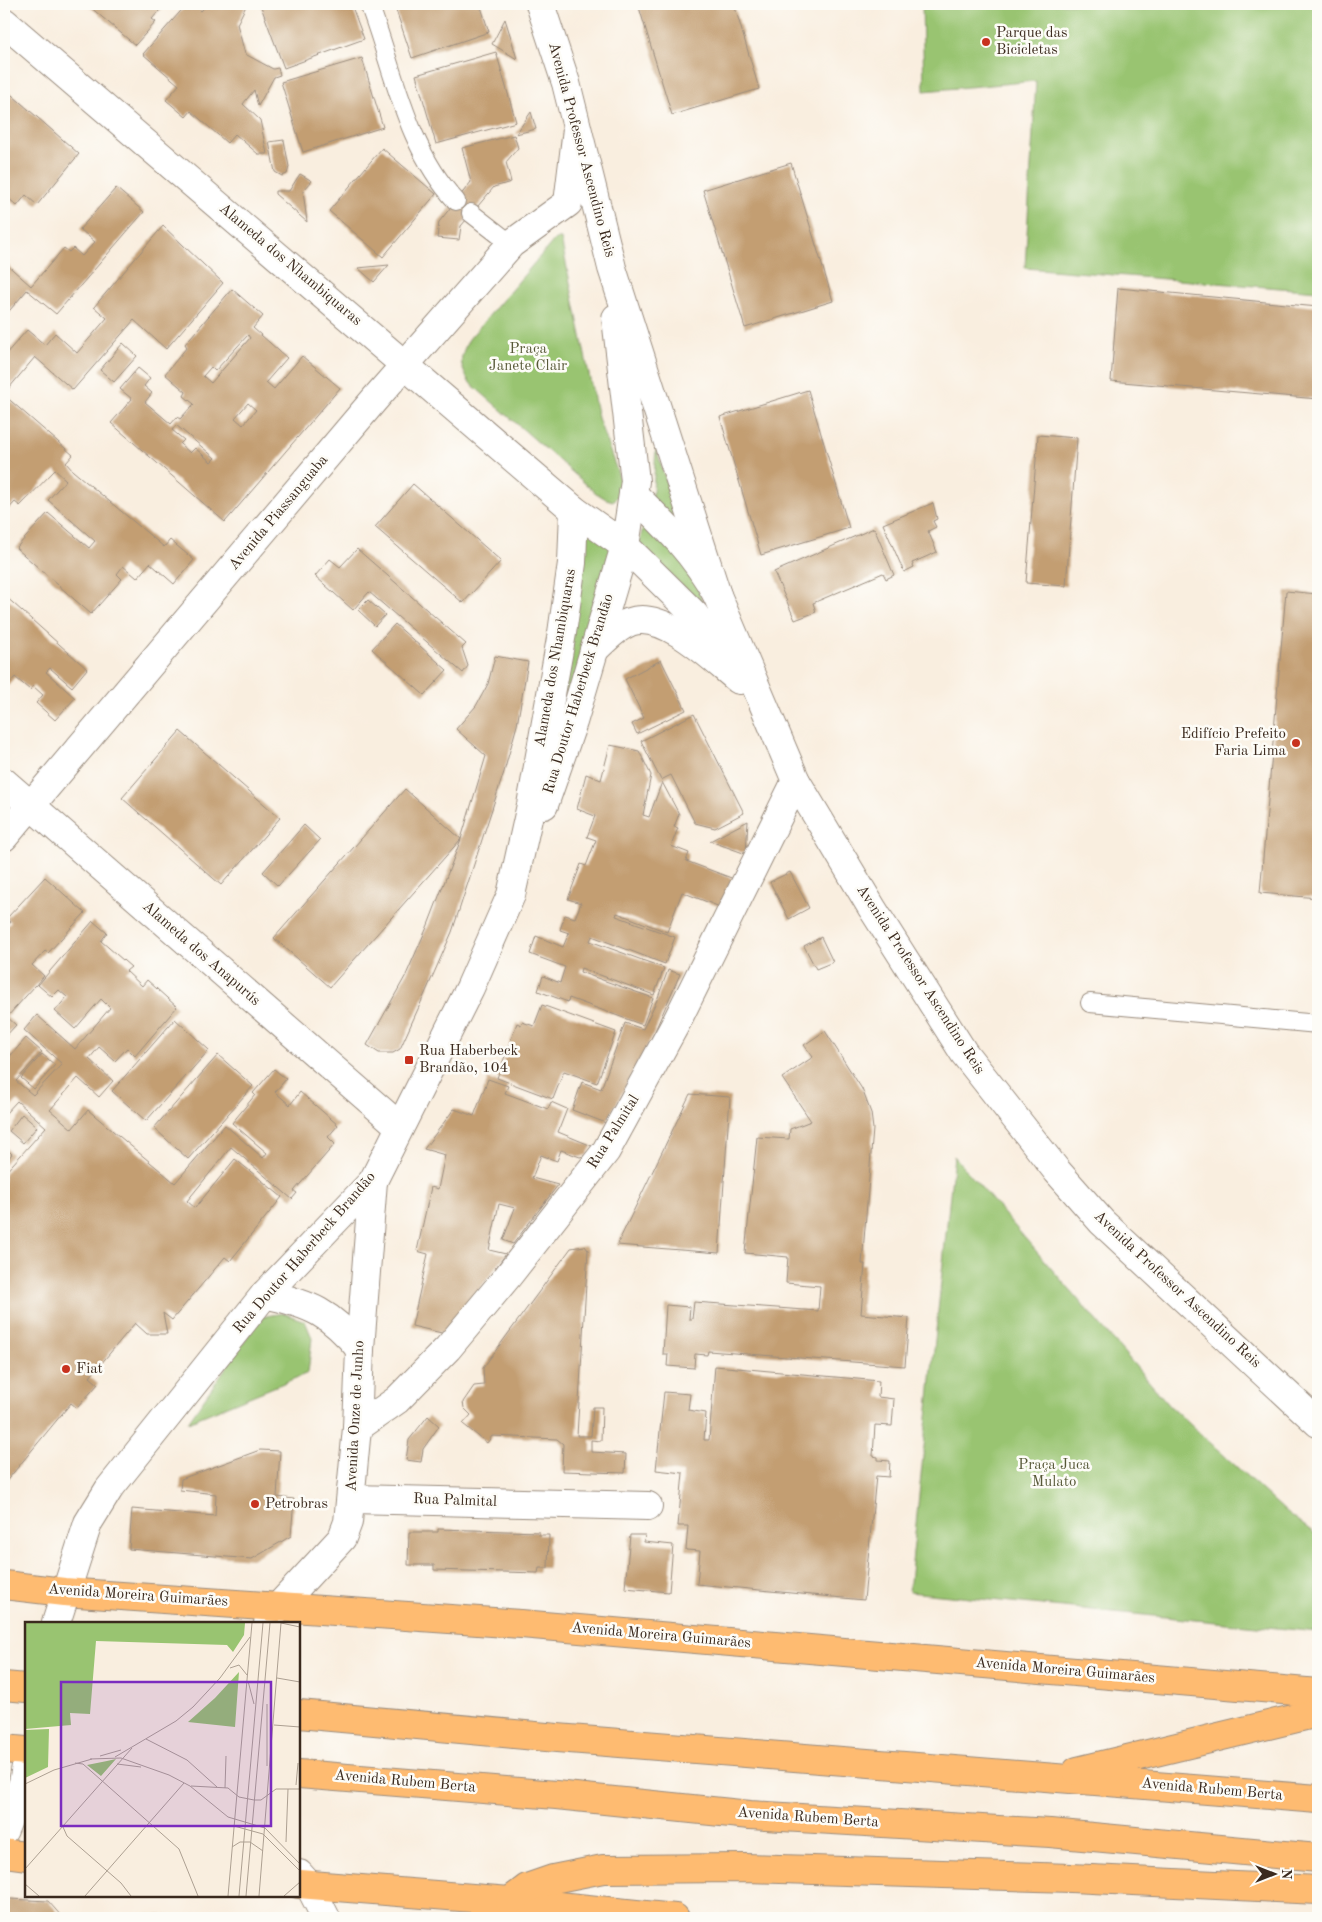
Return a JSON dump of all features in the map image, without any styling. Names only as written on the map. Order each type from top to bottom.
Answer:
[{"type":"highway","name":"Avenida Moreira Guimarães","points":[[5,1589],[64,1592],[273,1615],[521,1624],[1318,1693]]},
{"type":"highway","points":[[4,1686],[25,1688]]},
{"type":"highway","points":[[1050,1777],[1318,1713]]},
{"type":"highway","name":"Avenida Rubem Berta","points":[[300,1714],[557,1738],[1318,1799]]},
{"type":"highway","points":[[4,1749],[25,1751]]},
{"type":"highway","name":"Avenida Rubem Berta","points":[[300,1774],[556,1795],[750,1815],[1050,1833],[1318,1858]]},
{"type":"highway","points":[[4,1853],[25,1856]]},
{"type":"highway","points":[[510,1901],[527,1888],[553,1879],[603,1869],[776,1868],[1071,1878],[1318,1890]]},
{"type":"highway","points":[[302,1881],[674,1918]]},
{"type":"street","name":"Avenida Professor Ascendino Reis","points":[[540,4],[566,83],[612,268]]},
{"type":"street","name":"Alameda dos Nhambiquaras","points":[[4,22],[406,364],[574,510],[625,546],[694,614],[772,728]]},
{"type":"street","points":[[577,129],[568,202],[604,235]]},
{"type":"street","name":"Avenida Piassanguaba","points":[[4,837],[406,364],[511,244],[568,202]]},
{"type":"street","points":[[612,268],[718,595]]},
{"type":"street","name":"Rua Doutor Haberbeck Brandão","points":[[56,1622],[64,1592],[81,1550],[88,1523],[109,1489],[265,1294],[373,1181],[470,988],[511,895],[531,805],[542,811],[573,722],[625,546],[635,481],[612,268]]},
{"type":"street","name":"Avenida Professor Ascendino Reis","points":[[633,494],[678,537],[706,574],[718,595],[772,728],[796,781],[872,908],[964,1053],[1057,1171],[1102,1222],[1318,1423]]},
{"type":"street","name":"Alameda dos Nhambiquaras","points":[[531,805],[568,595],[574,545],[574,510]]},
{"type":"street","points":[[594,650],[615,630],[631,621],[657,622],[674,629],[739,680]]},
{"type":"street","name":"Rua Palmital","points":[[357,1428],[397,1400],[448,1348],[508,1276],[606,1151],[675,1025],[796,781]]},
{"type":"street","name":"Alameda dos Anapurús","points":[[4,782],[399,1126]]},
{"type":"street","name":"Avenida Onze de Junho","points":[[273,1615],[342,1538],[348,1522],[352,1499],[360,1350],[373,1181]]},
{"type":"street","points":[[265,1294],[296,1301],[327,1316],[342,1327],[360,1350]]},
{"type":"street","name":"Rua Palmital","points":[[352,1499],[648,1506]]},
{"type":"street","points":[[4,1830],[20,1790],[25,1770]]},
{"type":"street","points":[[302,1881],[326,1918]]},
{"type":"lane","points":[[368,4],[419,148],[433,172],[456,201]]},
{"type":"lane","points":[[471,213],[511,244]]},
{"type":"lane","points":[[1090,1003],[1318,1024]]},
{"type":"green space","points":[[922,4],[1318,4],[1318,291],[1025,268],[1036,81],[924,91]]},
{"type":"green space","name":"Praça Janete Clair","points":[[555,239],[561,239],[598,418],[621,482],[622,492],[613,501],[596,493],[469,382],[461,361],[463,351],[469,339]]},
{"type":"green space","points":[[656,448],[704,608],[639,543],[653,491]]},
{"type":"green space","points":[[578,519],[620,548],[547,789]]},
{"type":"green space","name":"Praça Juca Mulato","points":[[954,1156],[1170,1406],[1286,1512],[1318,1536],[1318,1632],[909,1592]]},
{"type":"green space","points":[[283,1313],[305,1321],[312,1338],[308,1373],[188,1422],[261,1317]]},
{"type":"building","points":[[91,4],[165,4],[152,19],[156,22],[135,45],[89,6]]},
{"type":"building","points":[[187,4],[194,4],[201,11],[208,4],[247,4],[237,24],[245,54],[273,69],[278,68],[280,75],[274,77],[258,106],[254,90],[243,104],[260,120],[267,154],[258,154],[235,134],[227,143],[191,111],[186,117],[166,100],[179,85],[143,54]]},
{"type":"building","points":[[260,4],[351,4],[364,39],[284,68]]},
{"type":"building","points":[[394,4],[480,4],[489,32],[412,58]]},
{"type":"building","points":[[638,4],[734,4],[759,89],[672,115]]},
{"type":"building","points":[[505,19],[511,38],[517,59],[492,44]]},
{"type":"building","points":[[496,52],[516,122],[436,144],[416,75]]},
{"type":"building","points":[[362,58],[383,127],[303,152],[281,82]]},
{"type":"building","points":[[4,88],[79,154],[37,205],[26,195],[17,206],[4,194]]},
{"type":"building","points":[[531,112],[536,129],[516,134]]},
{"type":"building","points":[[514,135],[518,148],[506,162],[511,182],[494,187],[461,226],[459,240],[437,238],[439,222],[471,182],[462,148]]},
{"type":"building","points":[[284,140],[289,167],[287,174],[282,176],[275,172],[269,142]]},
{"type":"building","points":[[382,148],[436,194],[383,257],[329,211]]},
{"type":"building","points":[[791,163],[833,301],[745,328],[703,190]]},
{"type":"building","points":[[300,174],[312,181],[303,191],[307,222],[275,194],[275,191],[289,191]]},
{"type":"building","points":[[116,188],[144,212],[56,314],[27,290],[4,317],[4,262],[31,286],[64,248],[69,252],[73,248],[82,256],[95,242],[80,229]]},
{"type":"building","points":[[163,226],[223,283],[166,349],[134,320],[73,390],[35,357],[4,394],[4,356],[27,330],[45,345],[55,333],[77,353],[107,318],[94,307]]},
{"type":"building","points":[[389,265],[374,282],[358,268]]},
{"type":"building","points":[[1118,288],[1318,307],[1318,399],[1111,381]]},
{"type":"building","points":[[232,289],[263,316],[253,328],[287,358],[266,382],[274,389],[302,356],[340,388],[225,522],[111,423],[132,399],[120,389],[138,368],[150,378],[144,386],[152,393],[145,402],[171,424],[177,417],[180,419],[194,404],[184,396],[186,392],[165,374],[187,347],[185,344]],"holes":[[[248,335],[250,338],[211,383],[203,376],[211,367],[215,371]],[[248,403],[256,410],[243,425],[235,418]],[[176,425],[215,458],[211,462],[195,448],[190,453],[180,444],[184,440],[172,430]]]},
{"type":"building","points":[[123,343],[137,356],[114,382],[100,370]]},
{"type":"building","points":[[808,390],[849,528],[761,555],[720,417]]},
{"type":"building","points":[[4,395],[73,455],[66,463],[73,471],[164,547],[170,540],[194,560],[174,584],[150,563],[137,578],[123,566],[117,574],[122,579],[91,614],[16,548],[48,513],[89,548],[95,541],[48,500],[66,480],[55,470],[20,506],[15,502],[4,514]]},
{"type":"building","points":[[1038,435],[1077,438],[1066,586],[1026,583]]},
{"type":"building","points":[[413,484],[501,561],[463,603],[375,527]]},
{"type":"building","points":[[933,503],[937,519],[933,521],[936,527],[928,531],[937,552],[912,563],[914,567],[904,572],[883,524]]},
{"type":"building","points":[[874,528],[894,575],[886,579],[883,573],[813,603],[816,612],[795,620],[774,572]]},
{"type":"building","points":[[357,549],[466,644],[462,648],[468,666],[463,673],[369,592],[353,610],[315,576],[330,559],[340,567]]},
{"type":"building","name":"Edifício Prefeito Faria Lima","points":[[1286,591],[1318,594],[1318,898],[1260,893]]},
{"type":"building","points":[[4,595],[87,669],[72,687],[50,668],[46,672],[75,698],[55,720],[36,703],[43,695],[33,686],[30,690],[15,677],[4,690]]},
{"type":"building","points":[[368,600],[385,615],[375,626],[358,610]]},
{"type":"building","points":[[395,624],[447,670],[424,695],[372,649]]},
{"type":"building","points":[[495,656],[528,662],[517,725],[504,772],[452,932],[427,989],[400,1049],[393,1053],[379,1053],[367,1045],[406,975],[428,925],[461,839],[486,756],[456,729],[476,706],[488,684]]},
{"type":"building","points":[[661,660],[686,710],[637,734],[632,724],[644,718],[625,679]]},
{"type":"building","points":[[694,714],[744,813],[715,828],[695,823],[671,775],[661,780],[641,741]]},
{"type":"building","points":[[180,731],[280,818],[221,885],[122,798]]},
{"type":"building","points":[[610,745],[639,751],[651,775],[643,815],[649,817],[662,782],[679,814],[674,827],[678,828],[671,846],[689,853],[686,861],[734,879],[720,907],[682,892],[667,932],[617,913],[616,916],[675,937],[665,964],[592,936],[590,941],[664,968],[654,995],[581,968],[580,972],[653,998],[643,1025],[569,998],[568,1002],[538,991],[543,976],[560,983],[565,967],[530,954],[536,936],[563,947],[569,933],[560,930],[565,915],[575,918],[581,903],[568,899],[581,864],[586,866],[596,840],[587,837],[595,816],[577,809],[586,774],[601,780]]},
{"type":"building","points":[[405,789],[461,839],[330,987],[274,938]]},
{"type":"building","points":[[748,821],[746,854],[710,841]]},
{"type":"building","points":[[304,825],[320,840],[278,886],[263,872]]},
{"type":"building","points":[[790,872],[809,908],[789,919],[770,882]]},
{"type":"building","points":[[45,877],[85,913],[48,953],[45,951],[32,965],[44,976],[7,1017],[16,1025],[4,1038],[4,930],[11,922],[7,918]]},
{"type":"building","points":[[93,921],[107,933],[101,941],[131,967],[126,971],[142,986],[147,980],[177,1007],[135,1056],[127,1048],[115,1061],[99,1047],[89,1059],[113,1081],[99,1097],[78,1078],[50,1110],[72,1129],[88,1110],[175,1183],[225,1125],[263,1158],[267,1153],[232,1123],[255,1095],[253,1093],[274,1069],[286,1079],[275,1092],[290,1105],[300,1092],[338,1125],[328,1137],[335,1144],[294,1191],[297,1193],[292,1199],[231,1147],[187,1201],[195,1208],[235,1159],[282,1197],[230,1261],[225,1257],[172,1320],[163,1313],[167,1334],[147,1334],[135,1323],[90,1377],[98,1384],[77,1408],[71,1403],[4,1484],[4,1174],[46,1127],[17,1101],[4,1113],[4,1063],[26,1038],[42,1052],[16,1081],[33,1095],[62,1064],[24,1030],[37,1015],[75,1049],[110,1008],[101,999],[75,1029],[55,1011],[67,997],[59,990],[52,997],[38,985]]},
{"type":"building","points":[[821,937],[833,962],[816,969],[804,946]]},
{"type":"building","points":[[668,970],[680,974],[654,1033],[606,1123],[572,1110],[582,1082],[601,1089],[625,1023],[643,1029],[657,1000]]},
{"type":"building","points":[[542,1005],[616,1032],[597,1083],[564,1071],[553,1099],[497,1078],[517,1023],[521,1025],[522,1022],[534,1026]]},
{"type":"building","points":[[175,1019],[209,1050],[146,1121],[112,1091]]},
{"type":"building","points":[[825,1031],[862,1089],[871,1113],[873,1129],[862,1264],[865,1264],[861,1314],[909,1318],[905,1366],[708,1351],[707,1355],[695,1354],[694,1368],[667,1366],[668,1354],[663,1354],[666,1305],[690,1307],[689,1319],[692,1319],[694,1302],[818,1311],[820,1286],[786,1283],[788,1257],[745,1253],[757,1137],[789,1139],[790,1129],[811,1121],[782,1078],[813,1057],[804,1045]]},
{"type":"building","points":[[42,1054],[55,1065],[34,1089],[21,1078]]},
{"type":"building","points":[[218,1055],[253,1086],[188,1159],[154,1128]]},
{"type":"building","points":[[488,1079],[508,1086],[505,1093],[548,1109],[551,1102],[567,1109],[558,1132],[592,1146],[587,1155],[580,1157],[561,1150],[557,1161],[541,1155],[532,1178],[558,1185],[513,1244],[503,1240],[515,1208],[499,1204],[489,1250],[506,1254],[446,1334],[412,1326],[428,1254],[417,1251],[431,1187],[438,1189],[445,1155],[424,1149],[454,1109],[474,1116]]},
{"type":"building","points":[[690,1094],[730,1097],[719,1253],[617,1245]]},
{"type":"building","points":[[22,1114],[37,1127],[23,1143],[9,1131]]},
{"type":"building","points":[[4,1146],[12,1154],[4,1164]]},
{"type":"building","points":[[585,1246],[588,1250],[577,1436],[591,1436],[593,1407],[602,1407],[601,1441],[591,1440],[591,1452],[626,1454],[625,1473],[562,1471],[563,1444],[557,1439],[492,1436],[487,1443],[463,1424],[471,1415],[464,1408],[463,1402],[474,1386],[484,1385],[483,1368],[571,1248]]},
{"type":"building","points":[[715,1366],[879,1381],[878,1397],[894,1399],[892,1426],[875,1425],[873,1456],[878,1457],[878,1460],[890,1461],[889,1477],[876,1476],[864,1600],[697,1584],[700,1551],[686,1550],[688,1526],[678,1526],[683,1473],[656,1470],[664,1392],[690,1394],[688,1410],[706,1413],[704,1440],[709,1440]]},
{"type":"building","points":[[428,1416],[439,1426],[423,1449],[421,1462],[406,1460],[409,1440]]},
{"type":"building","name":"Petrobras","points":[[260,1450],[280,1451],[277,1497],[294,1499],[291,1536],[252,1559],[129,1549],[132,1509],[215,1516],[216,1494],[180,1490],[181,1479]]},
{"type":"building","points":[[438,1529],[539,1532],[539,1535],[549,1535],[548,1568],[539,1568],[538,1573],[434,1570],[434,1565],[408,1565],[409,1532],[438,1532]]},
{"type":"building","points":[[630,1535],[645,1535],[644,1542],[673,1545],[669,1592],[625,1588]]},
{"type":"building","points":[[10,1899],[48,1901],[63,1918],[4,1918],[4,1905]]},
{"type":"building","points":[[139,1914],[171,1916],[171,1918],[139,1918]]},
{"type":"place","name":"Parque das Bicicletas","points":[[986,42]]},
{"type":"place","name":"Edifício Prefeito Faria Lima","points":[[1296,743]]},
{"type":"place","name":"Rua Haberbeck Brandão, 104","points":[[409,1060]]},
{"type":"place","name":"Fiat","points":[[66,1369]]},
{"type":"place","name":"Petrobras","points":[[255,1504]]}]
